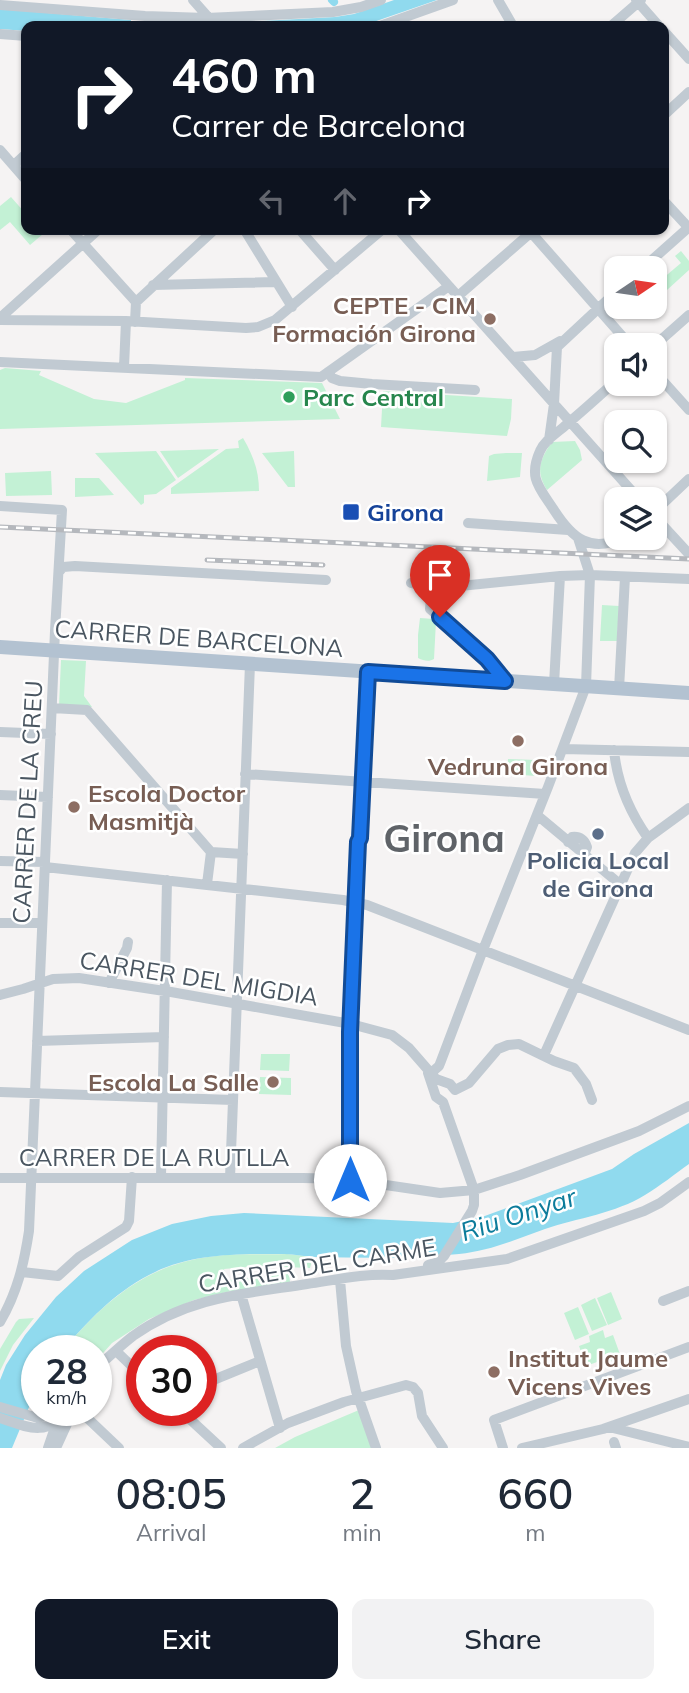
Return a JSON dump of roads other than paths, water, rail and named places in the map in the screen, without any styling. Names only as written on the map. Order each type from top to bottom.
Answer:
[{"type":"main road","name":"CARRER DE BARCELONA","points":[[0,647],[586,686],[619,683],[689,694]]},
{"type":"street","points":[[60,9],[70,0]]},
{"type":"street","points":[[193,0],[206,21]]},
{"type":"street","points":[[237,21],[341,11],[381,0]]},
{"type":"street","points":[[394,21],[453,0]]},
{"type":"street","points":[[499,0],[510,21]]},
{"type":"street","points":[[616,21],[638,1],[655,21]]},
{"type":"street","points":[[0,5],[206,21]]},
{"type":"street","points":[[0,34],[21,36]]},
{"type":"street","points":[[669,37],[689,59]]},
{"type":"street","points":[[669,110],[689,92]]},
{"type":"street","points":[[0,150],[21,174]]},
{"type":"street","points":[[13,165],[21,158]]},
{"type":"street","points":[[657,256],[689,228],[669,206]]},
{"type":"street","points":[[75,235],[136,302]]},
{"type":"street","points":[[0,319],[93,235]]},
{"type":"street","points":[[124,367],[130,321],[136,302],[208,235]]},
{"type":"street","points":[[248,235],[292,307]]},
{"type":"street","points":[[304,235],[335,270]]},
{"type":"street","points":[[0,319],[258,327],[275,320],[292,307],[376,235]]},
{"type":"street","points":[[403,235],[628,487]]},
{"type":"street","points":[[458,296],[527,235]]},
{"type":"street","points":[[534,235],[620,333]]},
{"type":"street","points":[[153,285],[276,282]]},
{"type":"street","points":[[0,362],[321,377],[449,286]]},
{"type":"street","points":[[549,440],[554,404],[556,350],[563,340],[604,303]]},
{"type":"street","points":[[667,334],[689,315]]},
{"type":"street","points":[[513,357],[535,355],[563,340]]},
{"type":"street","points":[[328,372],[332,378],[351,382],[475,390]]},
{"type":"street","points":[[667,385],[689,410]]},
{"type":"street","points":[[604,391],[549,440],[540,451],[534,467],[539,489],[568,530],[578,538],[604,543]]},
{"type":"street","points":[[667,502],[687,484]]},
{"type":"street","name":"CARRER DE LA CREU","points":[[0,506],[62,510],[40,984],[43,1041],[35,1093],[29,1231],[17,1288],[0,1322]]},
{"type":"street","points":[[468,523],[568,530]]},
{"type":"street","points":[[667,529],[688,552]]},
{"type":"street","points":[[428,1070],[439,1066],[586,686],[590,575],[578,538]]},
{"type":"street","points":[[59,572],[63,567],[75,566],[326,580]]},
{"type":"street","points":[[411,583],[432,588],[590,575],[689,579]]},
{"type":"street","points":[[554,684],[560,576]]},
{"type":"street","points":[[619,683],[625,577]]},
{"type":"street","points":[[432,588],[430,609],[481,653],[505,681]]},
{"type":"street","points":[[230,1178],[250,664]]},
{"type":"street","points":[[350,1180],[351,1024],[368,672]]},
{"type":"street","points":[[52,708],[88,710],[211,852],[243,854]]},
{"type":"street","points":[[0,732],[51,734]]},
{"type":"street","points":[[563,749],[689,752]]},
{"type":"street","points":[[614,750],[618,777],[627,803],[648,838]]},
{"type":"street","points":[[245,774],[545,794]]},
{"type":"street","points":[[0,795],[48,797]]},
{"type":"street","points":[[544,1055],[630,863],[648,838],[689,808]]},
{"type":"street","points":[[537,815],[621,885]]},
{"type":"street","points":[[207,884],[211,852]]},
{"type":"street","points":[[0,861],[45,864],[356,902],[689,1030]]},
{"type":"street","points":[[161,1177],[162,1098],[158,1037],[164,992],[167,880]]},
{"type":"street","points":[[0,923],[43,923]]},
{"type":"street","points":[[109,983],[126,948]]},
{"type":"street","name":"CARRER DEL MIGDIA","points":[[0,995],[53,979],[66,978],[237,1004],[351,1024],[392,1035],[409,1048],[428,1070]]},
{"type":"street","points":[[43,1041],[158,1037]]},
{"type":"street","points":[[455,1090],[469,1083],[498,1049],[519,1044],[574,1068],[586,1084],[592,1100]]},
{"type":"street","points":[[428,1070],[436,1079],[452,1084],[455,1090],[452,1100],[440,1099]]},
{"type":"street","points":[[382,1274],[401,1268],[434,1264],[442,1258],[474,1205],[474,1190],[428,1070]]},
{"type":"street","points":[[440,1099],[437,1087],[446,1082]]},
{"type":"street","points":[[0,1092],[233,1100]]},
{"type":"street","name":"CARRER DE LA RUTLLA","points":[[0,1178],[290,1178],[350,1180],[440,1193],[474,1190],[639,1131],[689,1106]]},
{"type":"street","points":[[22,1272],[58,1276],[79,1257],[126,1227],[129,1221],[132,1177]]},
{"type":"street","name":"CARRER DEL CARME","points":[[112,1356],[130,1338],[163,1318],[203,1301],[382,1274],[393,1275],[507,1259],[643,1211],[660,1203],[689,1182]]},
{"type":"street","points":[[340,1280],[346,1346],[358,1397],[376,1448]]},
{"type":"street","points":[[663,1301],[689,1291]]},
{"type":"street","points":[[241,1294],[280,1428]]},
{"type":"street","points":[[503,1448],[494,1420],[689,1347]]},
{"type":"street","points":[[116,1351],[126,1361]]},
{"type":"street","points":[[217,1378],[260,1361]]},
{"type":"street","points":[[243,1448],[280,1428],[358,1397],[406,1385],[413,1387],[418,1393],[422,1416],[443,1448]]},
{"type":"street","points":[[522,1448],[609,1427],[689,1399]]},
{"type":"street","points":[[0,1407],[46,1438]]},
{"type":"street","points":[[0,1418],[46,1438]]},
{"type":"street","points":[[96,1426],[119,1448]]},
{"type":"street","points":[[197,1426],[221,1448]]},
{"type":"street","points":[[609,1427],[689,1447]]},
{"type":"water","points":[[394,0],[437,0],[376,21],[262,21],[335,17],[354,14]]},
{"type":"water","points":[[0,9],[131,20],[21,21],[21,31],[0,29]]},
{"type":"water","name":"Riu Onyar","points":[[689,1123],[689,1164],[634,1201],[609,1211],[492,1247],[459,1254],[370,1258],[284,1254],[232,1255],[181,1262],[136,1282],[113,1299],[76,1335],[25,1335],[56,1297],[84,1271],[132,1240],[172,1224],[244,1213],[453,1223],[482,1217],[612,1169]]},
{"type":"water","name":"Riu Onyar","points":[[21,1341],[21,1426],[12,1448],[0,1448],[0,1380]]},
{"type":"railway","points":[[0,527],[689,559]]},
{"type":"railway","points":[[207,560],[323,565]]},
{"type":"place","name":"CEPTE - CIM Formación Girona","points":[[490,319]]},
{"type":"place","name":"Parc Central","points":[[289,397]]},
{"type":"place","name":"Girona","points":[[351,512]]},
{"type":"place","name":"Vedruna Girona","points":[[518,741]]},
{"type":"place","name":"Escola Doctor Masmitjà","points":[[74,807]]},
{"type":"place","name":"Policia Local de Girona","points":[[598,834]]},
{"type":"place","name":"Escola La Salle","points":[[273,1082]]},
{"type":"place","name":"Institut Jaume Vicens Vives","points":[[494,1372]]},
{"type":"district","name":"Girona","points":[[444,838]]}]
